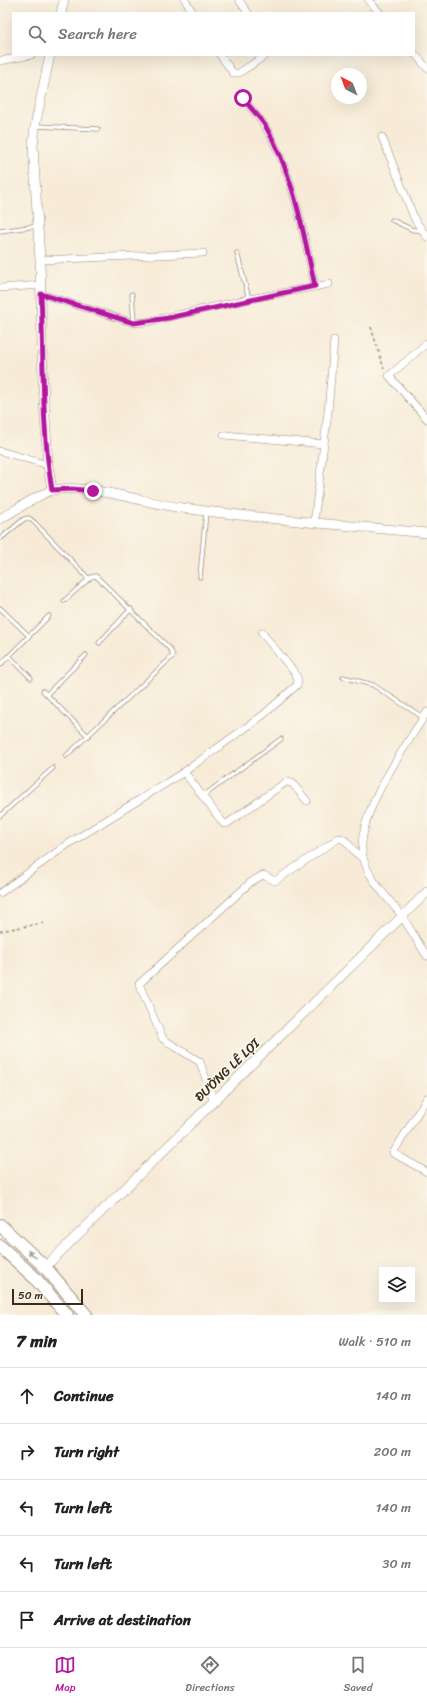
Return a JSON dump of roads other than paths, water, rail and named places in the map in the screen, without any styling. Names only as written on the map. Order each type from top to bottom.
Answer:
[{"type":"main road","points":[[0,1225],[46,1267],[86,1315]]},
{"type":"main road","points":[[0,1246],[34,1277],[66,1315]]},
{"type":"street","points":[[61,12],[64,0]]},
{"type":"street","points":[[185,0],[192,12]]},
{"type":"street","points":[[240,0],[247,12]]},
{"type":"street","points":[[368,0],[379,12]]},
{"type":"street","points":[[415,54],[427,68]]},
{"type":"street","points":[[0,61],[26,56]]},
{"type":"street","points":[[50,56],[35,126],[34,178],[40,260],[48,465],[52,490]]},
{"type":"street","points":[[221,56],[234,73],[238,73],[264,56]]},
{"type":"street","points":[[243,98],[265,126],[276,146],[296,200],[315,286]]},
{"type":"street","points":[[382,137],[416,220],[427,237]]},
{"type":"street","points":[[40,260],[203,253]]},
{"type":"street","points":[[0,288],[41,290],[134,323],[168,318],[249,299],[329,284]]},
{"type":"street","points":[[314,522],[324,444],[334,340]]},
{"type":"street","points":[[427,343],[388,376],[427,419]]},
{"type":"street","points":[[224,436],[324,444]]},
{"type":"street","points":[[0,451],[48,465]]},
{"type":"street","points":[[0,519],[52,490],[72,489],[93,491],[206,511],[427,533]]},
{"type":"street","points":[[0,893],[68,844],[184,772],[262,716],[297,684],[298,680],[295,673],[262,633]]},
{"type":"street","points":[[425,715],[387,772],[369,817],[363,842],[363,857],[371,875],[402,917],[427,956]]},
{"type":"street","points":[[184,772],[224,824],[228,823],[286,782],[292,783],[307,801]]},
{"type":"street","points":[[214,1102],[200,1062],[163,1039],[139,984],[256,878],[264,875],[275,881],[339,838],[344,840],[356,855],[363,857]]},
{"type":"street","name":"ĐƯỜNG LÊ LỢI","points":[[46,1267],[427,892]]},
{"type":"street","points":[[427,1098],[393,1153],[427,1172]]},
{"type":"lane","points":[[35,126],[98,129]]},
{"type":"lane","points":[[392,220],[413,230],[422,230]]},
{"type":"lane","points":[[0,231],[38,226]]},
{"type":"lane","points":[[237,253],[249,299]]},
{"type":"lane","points":[[132,294],[134,323]]},
{"type":"lane","points":[[200,577],[206,511]]},
{"type":"lane","points":[[0,539],[24,519],[29,518],[89,579]]},
{"type":"lane","points":[[64,601],[89,579],[96,576],[101,578],[170,649],[173,656],[66,756]]},
{"type":"lane","points":[[0,608],[29,636]]},
{"type":"lane","points":[[99,643],[131,609]]},
{"type":"lane","points":[[0,665],[49,616]]},
{"type":"lane","points":[[47,694],[86,655]]},
{"type":"lane","points":[[9,656],[30,678]]},
{"type":"lane","points":[[343,677],[373,685],[425,715]]},
{"type":"lane","points":[[43,690],[88,736]]},
{"type":"lane","points":[[202,797],[281,739]]},
{"type":"lane","points":[[0,816],[53,768]]}]
